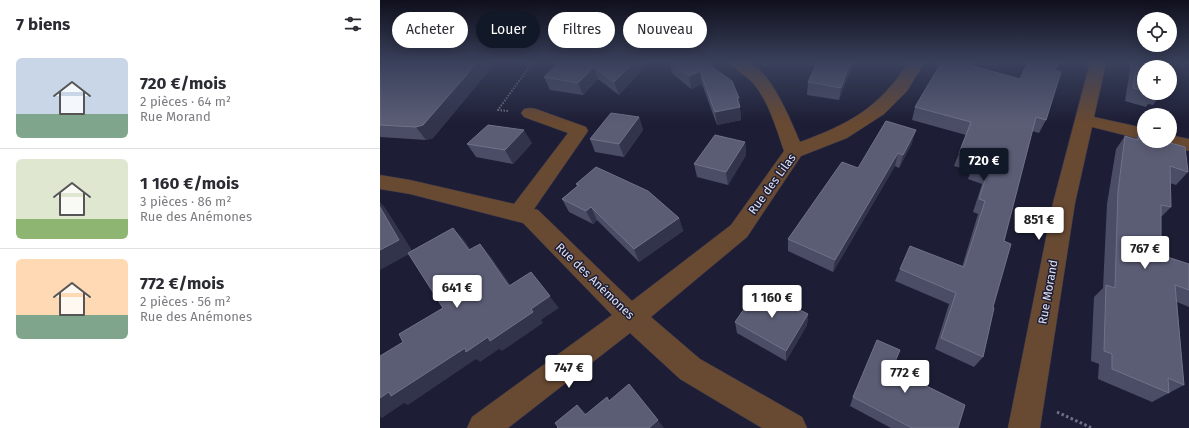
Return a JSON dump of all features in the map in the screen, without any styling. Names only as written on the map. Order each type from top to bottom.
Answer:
[{"type":"street","points":[[763,83],[794,151]]},
{"type":"street","name":"Rue des Lilas","points":[[483,428],[631,317],[738,231],[794,151],[840,134],[878,110],[904,83]]},
{"type":"street","name":"Rue Morand","points":[[1024,428],[1064,203],[1093,83]]},
{"type":"street","points":[[520,212],[579,131],[530,113]]},
{"type":"street","points":[[1084,120],[1137,132]]},
{"type":"street","points":[[1177,142],[1189,145]]},
{"type":"street","name":"Rue des Anémones","points":[[380,182],[410,187],[520,212],[530,216],[631,317],[690,369],[791,428]]},
{"type":"path","points":[[518,83],[498,110],[530,113]]},
{"type":"path","points":[[1029,400],[1092,428]]},
{"type":"building","points":[[380,83],[460,83],[423,125],[416,127],[380,125]]},
{"type":"building","points":[[704,83],[733,83],[739,98],[737,98],[740,107],[715,112]]},
{"type":"building","points":[[813,83],[843,83],[841,88]]},
{"type":"building","points":[[929,83],[1058,83],[1046,120],[1036,117],[1004,241],[1011,244],[993,307],[983,357],[941,338],[956,293],[900,269],[910,246],[964,267],[985,201],[979,199],[988,171],[974,166],[977,158],[959,153],[971,122],[915,107]]},
{"type":"building","points":[[1134,83],[1137,83],[1137,89],[1133,88]]},
{"type":"building","points":[[611,113],[639,117],[619,144],[590,139]]},
{"type":"building","points":[[886,121],[916,130],[903,155],[898,153],[835,260],[788,239],[842,162],[858,168]]},
{"type":"building","points":[[488,125],[524,130],[505,150],[467,144]]},
{"type":"building","points":[[715,135],[745,142],[726,172],[694,164]]},
{"type":"building","points":[[1125,136],[1137,140],[1137,148],[1177,148],[1177,145],[1185,147],[1188,172],[1170,166],[1171,207],[1161,205],[1161,255],[1189,264],[1189,290],[1175,285],[1184,385],[1168,378],[1169,393],[1112,369],[1112,354],[1104,351],[1106,285],[1115,288],[1118,191]]},
{"type":"building","points":[[596,167],[648,191],[679,218],[634,249],[591,207],[586,211],[562,199],[579,185],[576,184]]},
{"type":"building","points":[[380,207],[399,240],[380,250]]},
{"type":"building","points":[[453,228],[469,250],[480,244],[509,286],[531,272],[550,296],[531,309],[533,312],[490,341],[488,337],[466,352],[465,348],[391,396],[389,392],[380,398],[380,356],[403,342],[399,334],[443,308],[408,253]]},
{"type":"building","points":[[758,289],[808,314],[786,351],[735,322]]},
{"type":"building","points":[[877,340],[900,350],[892,369],[965,405],[958,428],[912,428],[853,397]]},
{"type":"building","points":[[629,384],[658,420],[649,428],[557,428],[558,427],[555,423],[577,405],[585,415],[607,397],[609,401]]}]
